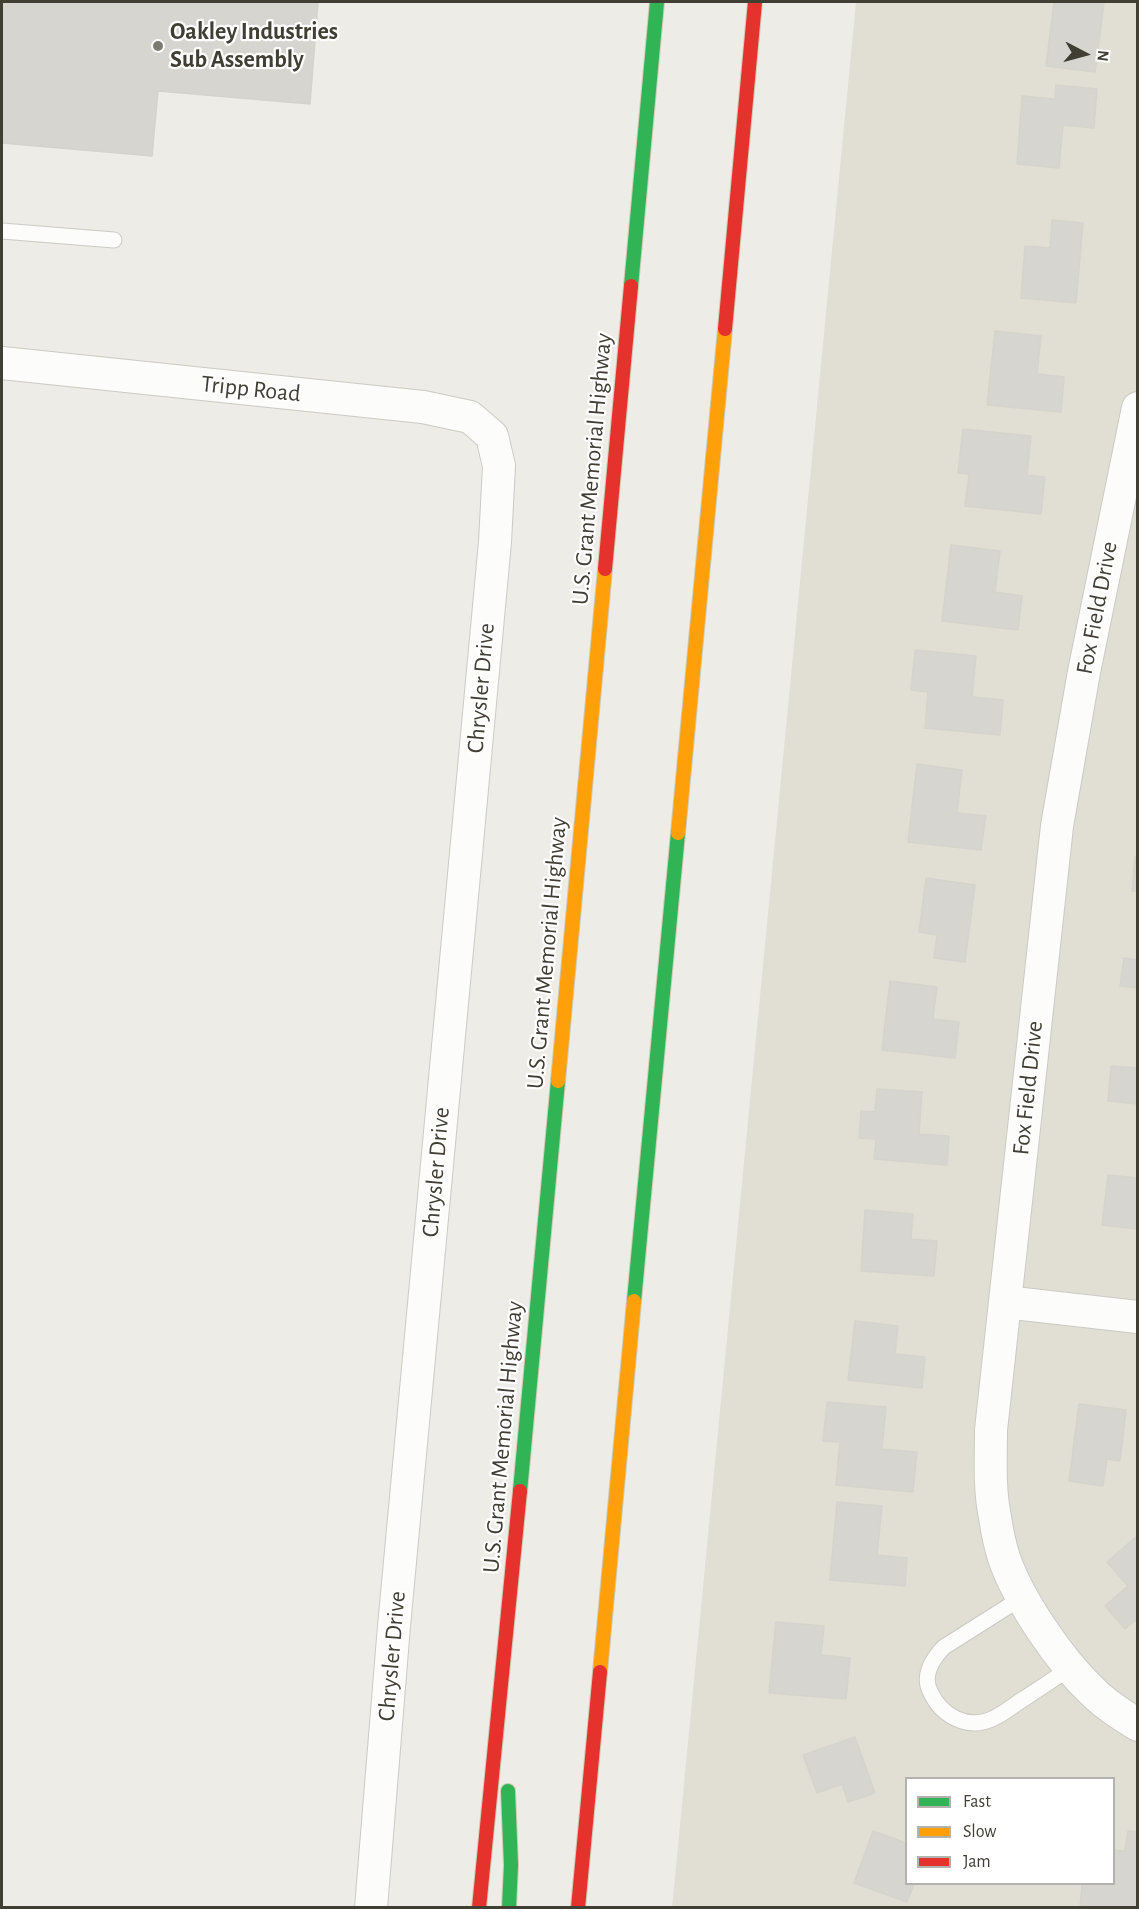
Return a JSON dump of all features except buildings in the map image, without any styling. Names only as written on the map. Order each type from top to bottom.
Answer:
[{"type":"main road","name":"U.S. Grant Memorial Highway","points":[[479,1908],[503,1681],[657,2]]},
{"type":"main road","points":[[578,1908],[755,2]]},
{"type":"main road","points":[[503,1681],[511,1865],[509,1908]]},
{"type":"street","name":"Tripp Road","points":[[2,363],[423,407],[470,417],[492,436]]},
{"type":"street","name":"Fox Field Drive","points":[[1137,408],[1084,672],[1057,826],[991,1430],[994,1514],[1005,1558],[1023,1597],[1046,1634],[1092,1692],[1137,1725]]},
{"type":"street","name":"Chrysler Drive","points":[[371,1908],[394,1626],[495,542],[499,466],[492,436]]},
{"type":"street","points":[[1005,1302],[1137,1317]]},
{"type":"lane","points":[[2,231],[114,240]]},
{"type":"lane","points":[[1023,1597],[944,1647],[934,1658],[928,1670],[928,1687],[934,1701],[943,1711],[963,1722],[976,1723],[993,1719],[1071,1667]]},
{"type":"shaded area","points":[[856,2],[1137,2],[1137,1907],[672,1908]]},
{"type":"traffic: fast","points":[[631,286],[657,2]]},
{"type":"traffic: fast","points":[[634,1301],[678,833]]},
{"type":"traffic: fast","points":[[520,1491],[558,1081]]},
{"type":"traffic: fast","points":[[508,1791],[511,1865],[509,1908]]},
{"type":"traffic: slow","points":[[678,833],[725,329]]},
{"type":"traffic: slow","points":[[558,1081],[605,569]]},
{"type":"traffic: slow","points":[[600,1672],[634,1301]]},
{"type":"traffic: jam","points":[[725,329],[755,2]]},
{"type":"traffic: jam","points":[[605,569],[631,286]]},
{"type":"traffic: jam","points":[[479,1908],[520,1491]]},
{"type":"traffic: jam","points":[[578,1908],[600,1672]]},
{"type":"place","name":"Oakley Industries Sub Assembly","points":[[158,46]]}]
